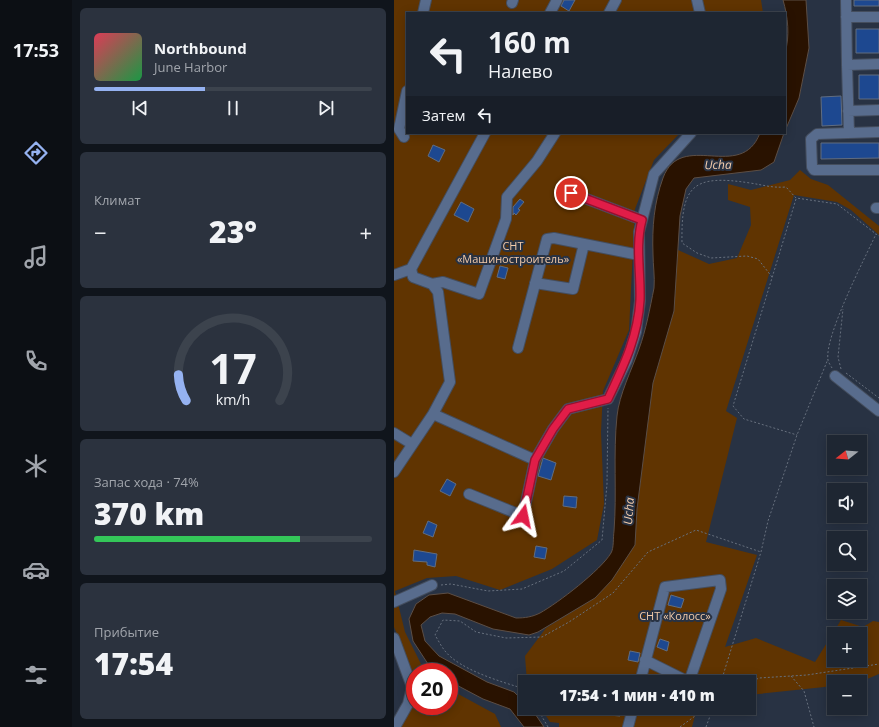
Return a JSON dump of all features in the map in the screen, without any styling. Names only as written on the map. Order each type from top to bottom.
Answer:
[{"type":"lane","points":[[423,12],[426,0]]},
{"type":"lane","points":[[551,12],[557,0]]},
{"type":"lane","points":[[610,12],[616,0]]},
{"type":"lane","points":[[697,0],[700,12]]},
{"type":"lane","points":[[846,0],[848,133]]},
{"type":"lane","points":[[846,17],[879,17]]},
{"type":"lane","points":[[847,65],[879,64]]},
{"type":"lane","points":[[404,137],[399,129],[406,96]]},
{"type":"lane","points":[[848,111],[879,110]]},
{"type":"lane","points":[[879,132],[813,136],[811,139],[812,167],[814,170],[879,170]]},
{"type":"lane","points":[[394,275],[411,269],[484,134]]},
{"type":"lane","points":[[411,269],[413,277],[432,284],[443,282],[479,294],[506,219],[507,197],[537,161],[554,134]]},
{"type":"lane","points":[[469,494],[523,516],[535,460],[553,429],[568,409],[608,399],[627,360],[636,332],[640,301],[639,232],[654,174],[690,134]]},
{"type":"lane","points":[[571,193],[642,220]]},
{"type":"lane","points":[[518,348],[547,239],[554,238],[639,255]]},
{"type":"lane","points":[[535,283],[573,289],[584,244]]},
{"type":"lane","points":[[394,472],[433,414],[450,382],[438,292],[432,284]]},
{"type":"lane","points":[[835,376],[879,411]]},
{"type":"lane","points":[[433,414],[535,460]]},
{"type":"lane","points":[[394,433],[412,444]]},
{"type":"lane","points":[[642,675],[664,587],[720,580],[721,588],[692,675]]},
{"type":"lane","points":[[394,602],[432,585]]},
{"type":"lane","points":[[394,638],[412,687],[408,704],[395,727]]},
{"type":"lane","points":[[645,660],[676,675]]},
{"type":"lane","points":[[628,727],[631,715]]},
{"type":"path","points":[[772,277],[758,259],[747,256],[711,258],[697,253],[682,244],[684,208],[688,195],[694,186],[711,181],[732,181],[769,188],[786,187],[796,198],[837,204],[879,236]]},
{"type":"path","points":[[796,198],[733,406],[744,419],[797,435]]},
{"type":"path","points":[[724,675],[761,552],[768,521],[797,435],[828,359],[830,342],[850,287],[876,234]]},
{"type":"path","points":[[844,305],[838,344],[839,366],[842,371],[879,398]]},
{"type":"path","points":[[828,359],[835,376]]},
{"type":"path","points":[[432,585],[451,584],[488,591],[522,589],[564,571],[602,540],[607,484],[608,399]]},
{"type":"path","points":[[518,687],[497,681],[468,668],[446,652],[435,635],[443,620],[460,621],[476,632],[506,638],[542,637],[569,622],[613,593],[648,552],[696,530],[761,552]]},
{"type":"path","points":[[756,680],[879,664]]},
{"type":"path","points":[[790,676],[804,691],[814,727]]},
{"type":"path","points":[[541,715],[548,727]]},
{"type":"path","points":[[680,727],[696,715]]},
{"type":"path","points":[[706,727],[710,715]]},
{"type":"green space","name":"СНТ «Машиностроитель»","points":[[394,0],[761,0],[763,12],[406,12],[406,134],[679,134],[654,160],[635,209],[629,330],[603,391],[601,432],[604,504],[597,540],[552,569],[500,590],[456,576],[427,578],[395,591],[405,632],[420,663],[409,663],[394,627]]},
{"type":"green space","name":"СНТ «Колосс»","points":[[800,170],[811,179],[828,185],[879,226],[879,235],[851,210],[837,202],[794,195],[726,411],[737,418],[706,542],[757,555],[725,647],[756,638],[815,662],[827,643],[827,667],[867,667],[867,627],[863,627],[873,621],[879,622],[879,674],[867,679],[867,675],[827,675],[827,687],[756,694],[756,675],[526,675],[525,656],[546,628],[595,598],[635,545],[637,509],[653,383],[674,311],[678,250],[709,264],[737,258],[751,225],[750,207],[728,200],[728,184],[751,190],[790,180]]},
{"type":"green space","points":[[841,620],[863,627],[837,627]]},
{"type":"green space","points":[[458,694],[495,714],[501,727],[400,727],[407,715],[458,715]]},
{"type":"green space","points":[[546,715],[695,715],[692,727],[559,727],[559,723],[550,722]]},
{"type":"water","points":[[783,0],[806,0],[809,48],[799,98],[786,129],[786,50],[788,33]]},
{"type":"water","name":"Ucha","points":[[759,134],[784,134],[774,162],[761,170],[694,178],[686,189],[680,216],[674,311],[653,383],[637,509],[635,545],[612,580],[595,598],[538,632],[529,635],[493,629],[455,614],[442,613],[430,617],[421,625],[425,641],[439,656],[452,663],[427,663],[413,641],[409,619],[416,604],[429,595],[448,593],[516,618],[534,615],[548,608],[578,586],[606,560],[611,553],[613,546],[615,517],[615,445],[618,408],[648,319],[654,288],[653,225],[663,178],[672,164],[683,157],[697,155],[726,156],[739,154],[751,147]]},
{"type":"water","points":[[458,666],[487,682],[514,692],[518,696],[518,715],[536,715],[544,727],[524,727],[510,709],[483,699],[458,686]]},
{"type":"building","points":[[564,0],[575,0],[569,11],[561,6]]},
{"type":"building","points":[[854,0],[879,0],[879,6],[854,6]]},
{"type":"building","points":[[856,29],[879,29],[879,53],[856,53]]},
{"type":"building","points":[[859,75],[879,75],[879,99],[859,99]]},
{"type":"building","points":[[841,96],[842,125],[822,126],[821,97]]},
{"type":"building","points":[[821,143],[879,143],[879,158],[821,159]]},
{"type":"building","points":[[433,145],[445,150],[439,162],[428,156]]},
{"type":"building","points":[[520,199],[524,202],[518,209],[520,210],[516,215],[514,213],[513,215],[513,207]]},
{"type":"building","points":[[461,202],[474,209],[468,222],[454,215]]},
{"type":"building","points":[[500,266],[508,268],[505,279],[497,277]]},
{"type":"building","points":[[543,458],[556,463],[551,480],[538,476]]},
{"type":"building","points":[[447,479],[456,484],[450,496],[440,491]]},
{"type":"building","points":[[564,496],[577,497],[576,508],[563,506]]},
{"type":"building","points":[[428,521],[437,525],[433,537],[423,533]]},
{"type":"building","points":[[536,546],[547,548],[545,559],[534,557]]},
{"type":"building","points":[[414,550],[437,554],[435,567],[427,565],[427,562],[413,561]]},
{"type":"building","points":[[671,595],[684,599],[681,608],[668,605]]},
{"type":"building","points":[[660,639],[669,642],[667,651],[657,647]]},
{"type":"building","points":[[630,651],[640,653],[638,662],[628,660]]},
{"type":"route","points":[[523,516],[535,460],[553,429],[568,409],[608,399],[627,360],[636,332],[640,301],[639,232],[642,220],[571,193]]}]
